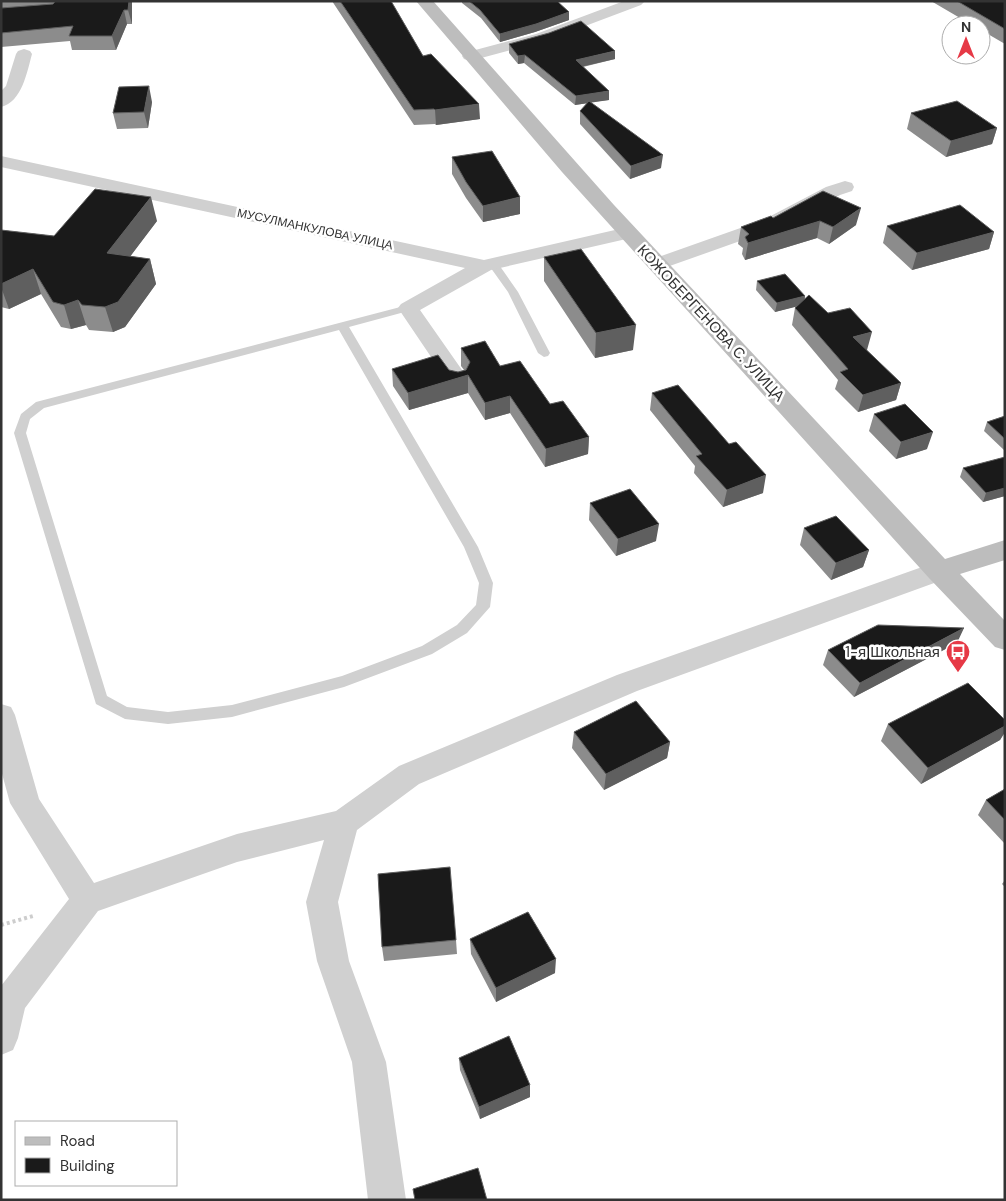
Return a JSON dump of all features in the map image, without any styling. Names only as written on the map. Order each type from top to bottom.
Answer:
[{"type":"main road","name":"КОЖОБЕРГЕНОВА С. УЛИЦА","points":[[424,1],[470,56],[628,233],[939,571],[1005,639]]},
{"type":"main road","points":[[939,571],[1005,550]]},
{"type":"street","points":[[470,56],[542,37],[636,2]]},
{"type":"street","points":[[1,102],[14,87],[24,54]]},
{"type":"street","name":"МУСУЛМАНКУЛОВА УЛИЦА","points":[[1,161],[489,265],[628,233]]},
{"type":"street","points":[[657,264],[770,224],[834,190],[845,187]]},
{"type":"street","points":[[458,380],[408,308],[489,265]]},
{"type":"street","points":[[1,1038],[10,1001],[87,900],[237,848],[344,822],[409,775],[627,684],[939,571]]},
{"type":"street","points":[[1,715],[25,803],[87,900]]},
{"type":"street","points":[[344,822],[322,902],[332,961],[369,1062],[387,1200]]},
{"type":"lane","points":[[489,265],[513,292],[544,353]]},
{"type":"lane","points":[[343,326],[471,548],[486,583],[483,606],[462,629],[427,650],[344,681],[232,711],[168,718],[125,713],[101,700],[20,433],[25,417],[40,405],[408,308]]},
{"type":"building","points":[[56,1],[129,1],[128,10],[124,10],[112,36],[69,36],[73,26],[1,33],[1,8],[53,4]]},
{"type":"building","points":[[340,1],[391,1],[423,56],[431,54],[479,104],[435,110],[414,110]]},
{"type":"building","points":[[469,1],[557,1],[569,12],[500,34],[480,10]]},
{"type":"building","points":[[957,1],[1005,1],[1005,29],[991,21],[991,15],[981,15]]},
{"type":"building","points":[[581,21],[615,51],[576,60],[609,91],[576,96],[525,55],[518,56],[509,44],[549,33]]},
{"type":"building","points":[[149,86],[144,112],[113,113],[119,87]]},
{"type":"building","points":[[589,101],[663,155],[631,166],[580,111]]},
{"type":"building","points":[[957,101],[997,128],[951,141],[911,113]]},
{"type":"building","points":[[492,151],[520,197],[483,206],[466,182],[452,157]]},
{"type":"building","points":[[95,189],[151,197],[107,253],[150,259],[118,302],[105,307],[82,305],[78,300],[64,305],[53,302],[33,269],[1,284],[1,230],[54,236]]},
{"type":"building","points":[[823,191],[861,208],[833,227],[820,221],[748,243],[745,237],[749,234],[741,227],[771,216],[773,218]]},
{"type":"building","points":[[960,205],[994,232],[917,253],[887,226]]},
{"type":"building","points":[[581,249],[636,325],[596,333],[544,257]]},
{"type":"building","points":[[785,274],[805,296],[777,303],[757,281]]},
{"type":"building","points":[[809,295],[828,313],[850,308],[872,332],[853,337],[901,383],[863,395],[840,372],[848,369],[795,308]]},
{"type":"building","points":[[485,341],[500,366],[520,361],[550,404],[563,401],[589,437],[546,449],[510,396],[485,403],[468,375],[408,393],[392,369],[438,355],[449,370],[458,372],[466,370],[470,362],[461,348]]},
{"type":"building","points":[[678,385],[729,444],[736,442],[766,475],[727,490],[696,456],[702,454],[652,393]]},
{"type":"building","points":[[905,404],[933,432],[901,442],[874,414]]},
{"type":"building","points":[[1005,416],[1005,439],[987,422]]},
{"type":"building","points":[[1005,457],[1005,488],[986,493],[963,468]]},
{"type":"building","points":[[630,489],[659,524],[618,539],[590,503]]},
{"type":"building","points":[[836,516],[869,550],[836,563],[804,528]]},
{"type":"building","points":[[878,625],[964,628],[860,683],[828,650]]},
{"type":"building","points":[[968,683],[1005,720],[1005,726],[928,768],[888,724]]},
{"type":"building","points":[[636,701],[670,742],[606,774],[574,732]]},
{"type":"building","points":[[1005,789],[1005,820],[986,800]]},
{"type":"building","points":[[450,867],[456,940],[382,947],[378,874]]},
{"type":"building","points":[[528,912],[556,959],[496,988],[470,939]]},
{"type":"building","points":[[509,1036],[530,1085],[479,1107],[459,1058]]},
{"type":"building","points":[[478,1168],[487,1200],[415,1200],[413,1189]]},
{"type":"place","name":"1-я Школьная","points":[[958,673]]}]
